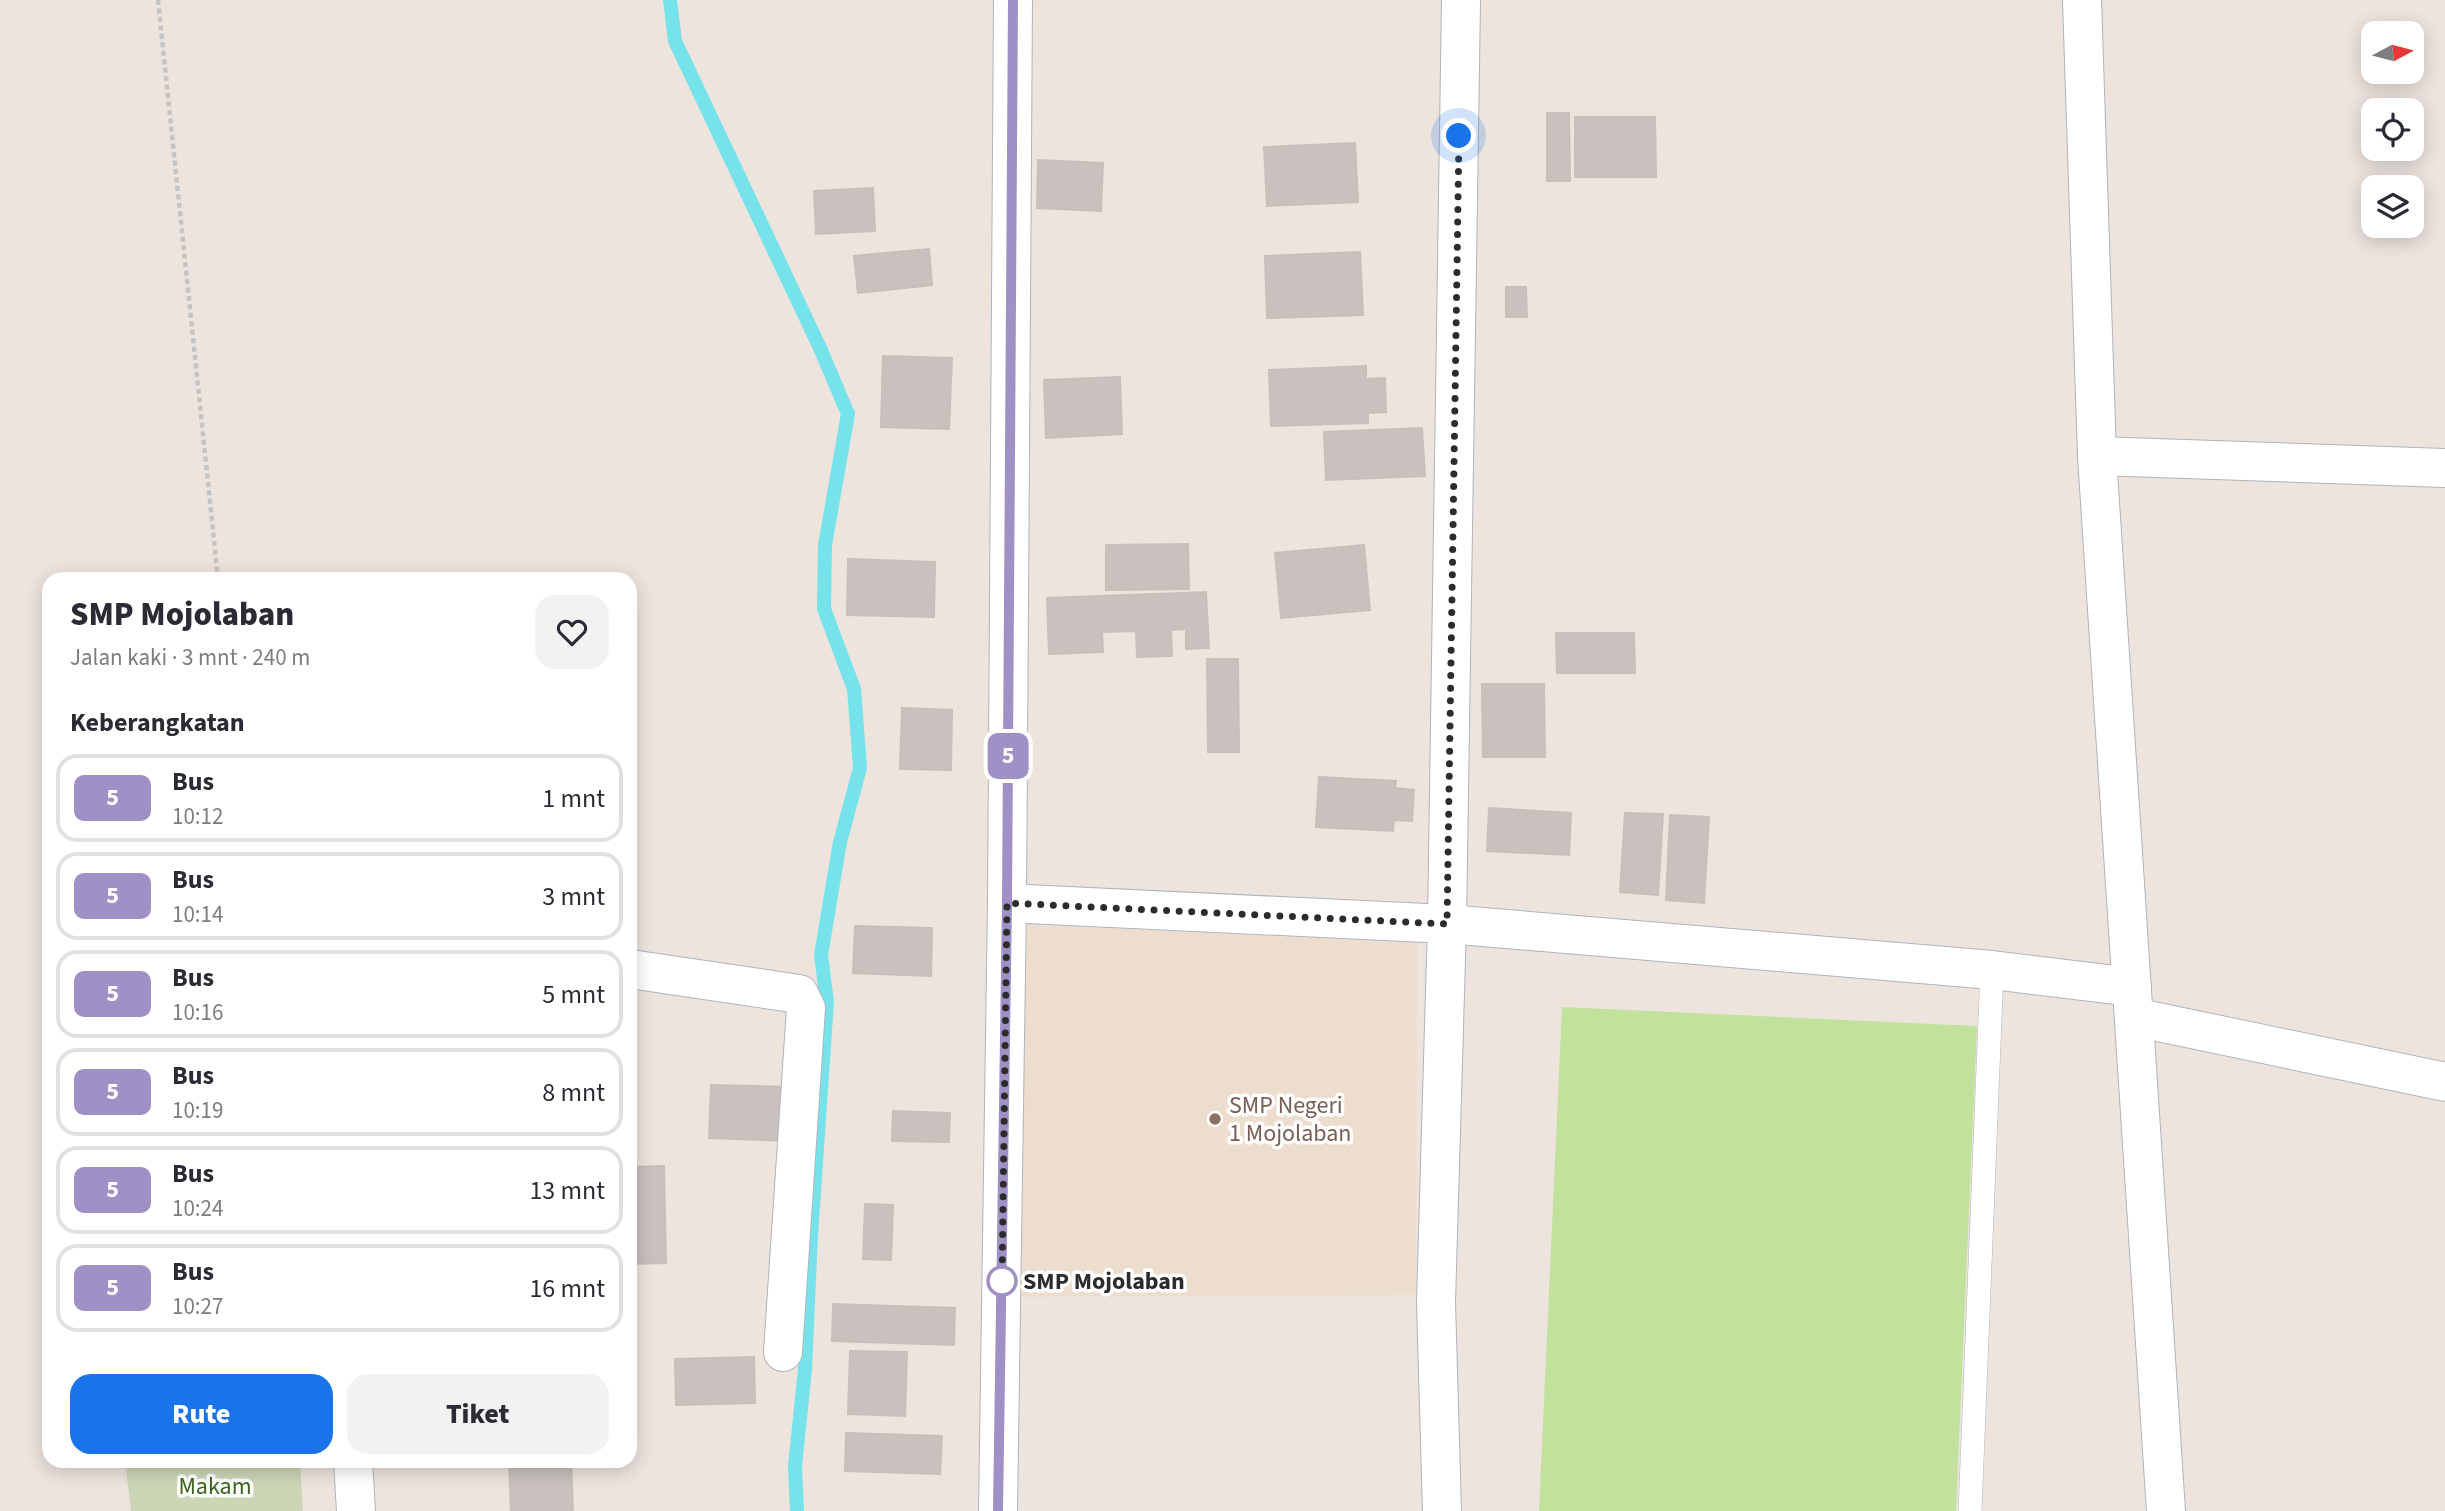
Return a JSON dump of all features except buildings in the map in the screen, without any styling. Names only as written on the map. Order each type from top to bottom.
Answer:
[{"type":"street","points":[[998,1511],[1007,903],[1013,0]]},
{"type":"street","points":[[1442,1511],[1436,1302],[1447,924],[1461,0]]},
{"type":"street","points":[[2082,0],[2097,456],[2166,1511]]},
{"type":"street","points":[[2097,456],[2445,468]]},
{"type":"street","points":[[1007,903],[1447,924],[1992,970],[2133,1002],[2445,1082]]},
{"type":"street","points":[[637,970],[799,994],[806,1008],[783,1352]]},
{"type":"street","points":[[353,1468],[356,1511]]},
{"type":"lane","points":[[1970,1511],[1992,970]]},
{"type":"path","points":[[159,0],[217,572]]},
{"type":"shaded area","name":"SMP Negeri 1 Mojolaban","points":[[1015,924],[1417,943],[1416,1295],[1013,1297]]},
{"type":"green space","points":[[1562,1007],[1977,1026],[1956,1511],[1539,1511]]},
{"type":"green space","name":"Makam","points":[[126,1468],[300,1468],[303,1511],[131,1511]]},
{"type":"waterway","points":[[670,0],[675,41],[820,348],[848,414],[825,545],[824,609],[854,689],[860,768],[840,842],[821,955],[827,1002],[805,1369],[795,1466],[797,1511]]},
{"type":"bus line","name":"5","points":[[998,1511],[1007,903],[1013,0]]},
{"type":"place","name":"SMP Negeri 1 Mojolaban","points":[[1215,1119]]},
{"type":"place","name":"SMP Mojolaban","points":[[1002,1281]]},
{"type":"route","points":[[1002,1281],[1007,903],[1447,924],[1459,136]]}]
